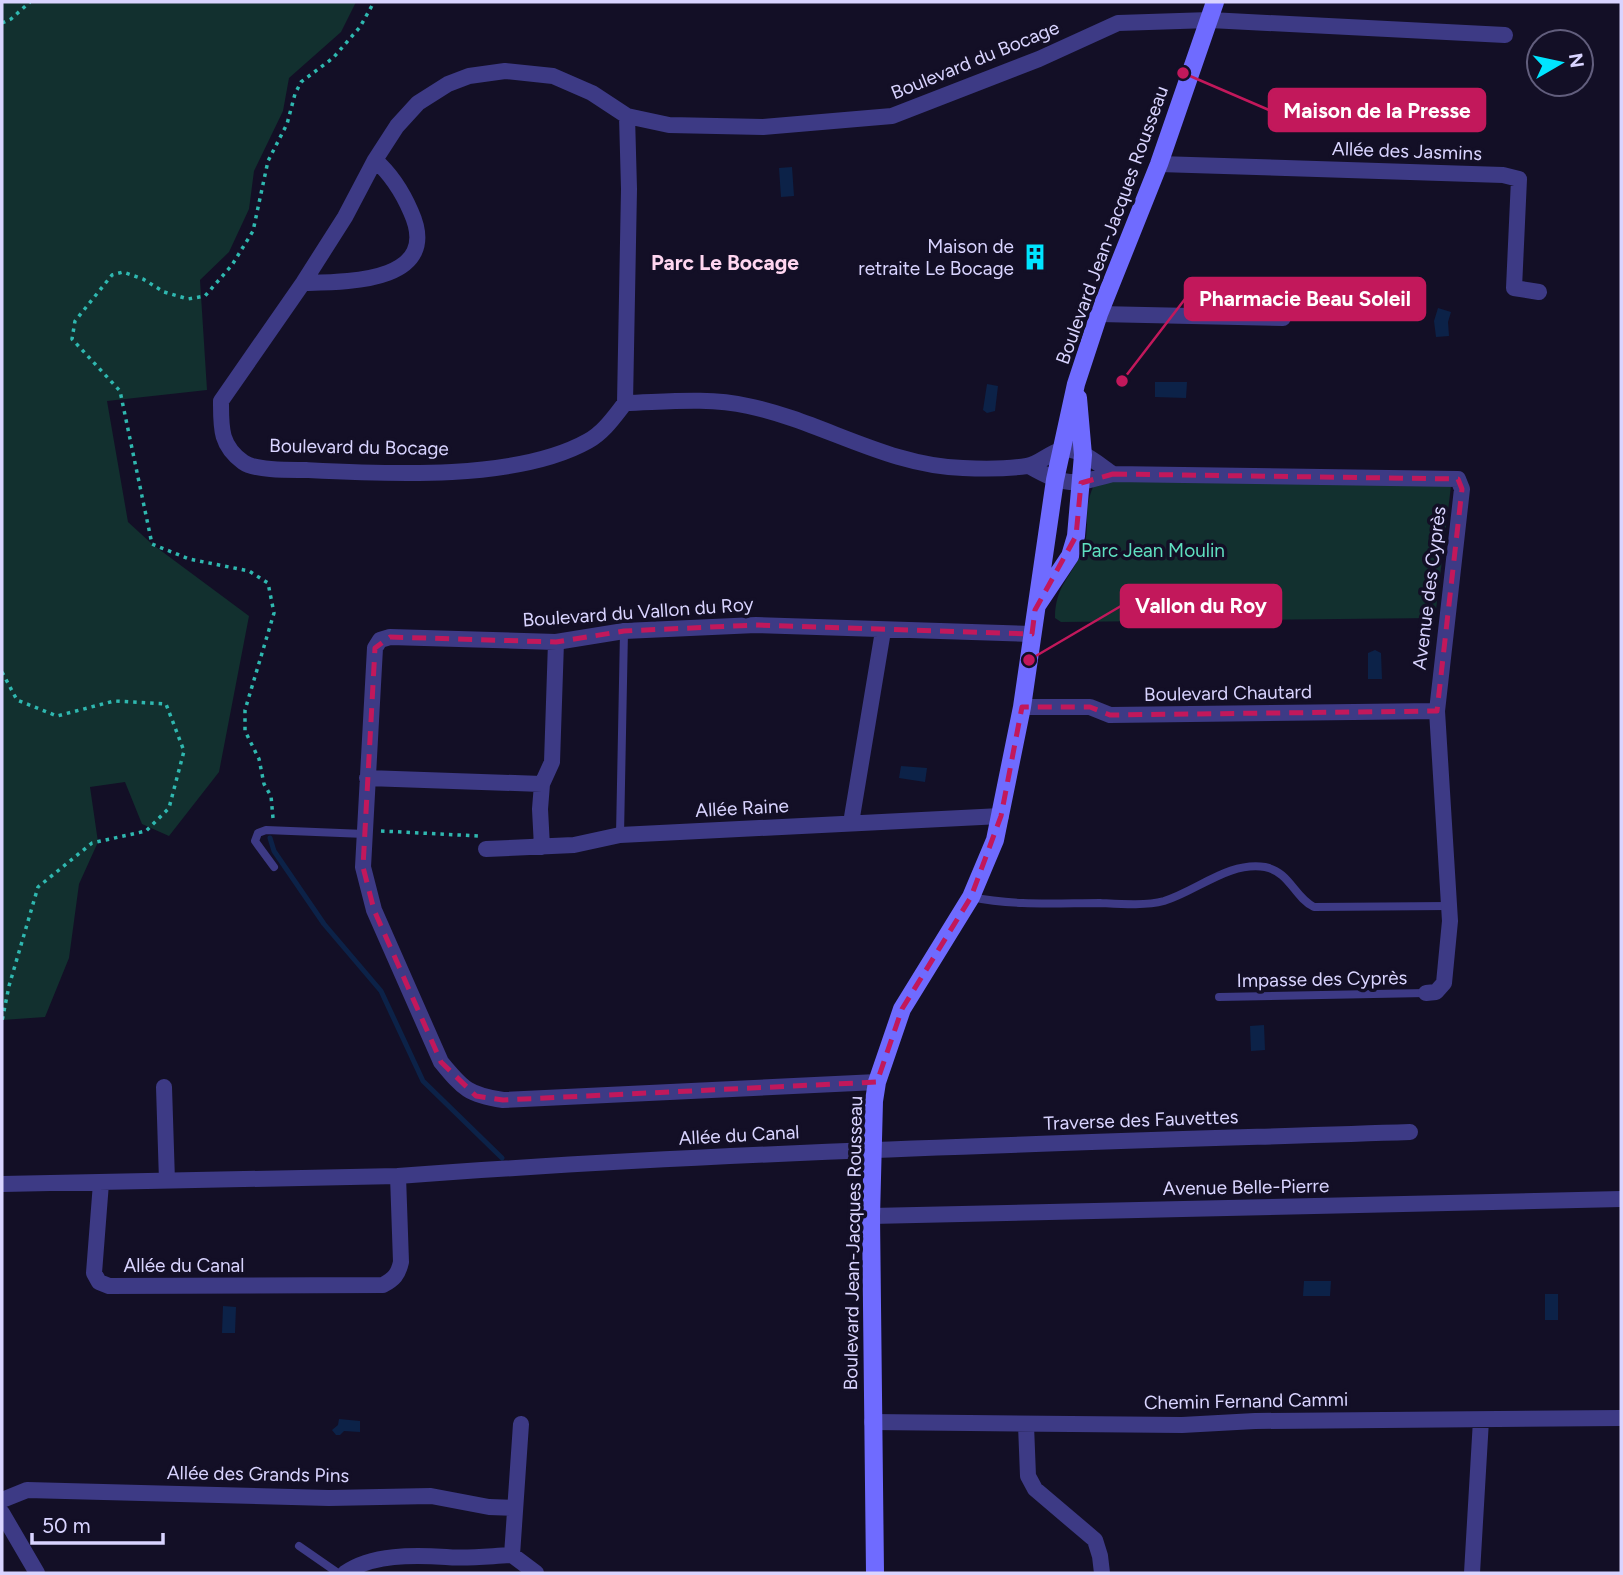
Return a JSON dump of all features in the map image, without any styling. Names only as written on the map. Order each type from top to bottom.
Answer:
[{"type":"street","name":"Boulevard Jean-Jacques Rousseau","points":[[875,1573],[871,1216],[874,1101],[877,1082],[902,1009],[971,897],[995,840],[1022,707],[1055,480],[1076,384],[1099,314],[1159,164],[1216,2]]},
{"type":"street","name":"Boulevard du Bocage","points":[[625,403],[607,427],[589,441],[554,455],[509,465],[425,474],[273,469],[245,464],[224,443],[220,401],[303,284],[397,126],[418,103],[448,83],[468,76],[505,71],[553,76],[593,93],[628,116],[669,125],[763,127],[892,116],[1039,59],[1118,23],[1210,20],[1505,35]]},
{"type":"street","points":[[628,116],[625,403],[698,401],[746,405],[798,420],[891,455],[932,465],[962,468],[1029,466],[1062,450],[1083,454],[1113,474]]},
{"type":"street","points":[[303,284],[376,278],[398,270],[411,257],[418,240],[416,223],[391,173],[375,160]]},
{"type":"street","name":"Allée des Jasmins","points":[[1159,164],[1503,175],[1519,179],[1514,288],[1539,292]]},
{"type":"street","points":[[1099,314],[1283,318]]},
{"type":"street","name":"Boulevard Jean-Jacques Rousseau","points":[[1035,610],[1070,556],[1076,536],[1083,454],[1076,384]]},
{"type":"street","points":[[1029,466],[1055,480]]},
{"type":"street","name":"Avenue des Cyprès","points":[[1055,480],[1081,483],[1113,474],[1458,479],[1462,489],[1437,711],[1450,921],[1444,983],[1436,992],[1426,993]]},
{"type":"street","name":"Boulevard du Vallon du Roy","points":[[877,1082],[503,1100],[476,1096],[455,1080],[441,1062],[374,910],[363,867],[375,648],[380,640],[390,637],[556,642],[624,631],[756,625],[1032,635]]},
{"type":"street","points":[[851,823],[883,631]]},
{"type":"street","points":[[542,847],[540,808],[542,784],[552,762],[556,642]]},
{"type":"street","name":"Boulevard Chautard","points":[[1022,707],[1090,708],[1110,716],[1437,711]]},
{"type":"street","points":[[367,778],[542,784]]},
{"type":"street","name":"Allée Raine","points":[[494,849],[574,845],[620,835],[1001,816]]},
{"type":"street","points":[[164,1087],[167,1181]]},
{"type":"street","name":"Traverse des Fauvettes","points":[[873,1150],[1410,1132]]},
{"type":"street","name":"Allée du Canal","points":[[398,1176],[401,1262],[393,1280],[383,1285],[110,1286],[99,1282],[94,1273],[101,1183],[398,1176],[873,1150]]},
{"type":"street","points":[[2,1184],[101,1183]]},
{"type":"street","name":"Avenue Belle-Pierre","points":[[871,1216],[1621,1199]]},
{"type":"street","name":"Chemin Fernand Cammi","points":[[872,1422],[1182,1425],[1255,1421],[1621,1418]]},
{"type":"street","points":[[1472,1573],[1481,1420]]},
{"type":"street","points":[[512,1555],[522,1424]]},
{"type":"street","points":[[1026,1424],[1028,1476],[1035,1489],[1095,1540],[1102,1573]]},
{"type":"street","name":"Allée des Grands Pins","points":[[2,1500],[27,1490],[329,1498],[431,1496],[489,1507],[514,1508]]},
{"type":"street","points":[[2,1513],[37,1573]]},
{"type":"street","points":[[345,1573],[355,1566],[375,1560],[434,1555],[512,1555],[536,1573]]},
{"type":"lane","points":[[620,835],[624,631]]},
{"type":"lane","points":[[274,867],[255,841],[258,833],[266,830],[365,832]]},
{"type":"lane","points":[[971,897],[1000,903],[1133,904],[1164,901],[1222,874],[1241,868],[1265,867],[1279,873],[1293,884],[1304,902],[1314,907],[1448,906]]},
{"type":"lane","name":"Impasse des Cyprès","points":[[1219,997],[1426,993]]},
{"type":"lane","points":[[299,1546],[338,1573]]},
{"type":"path","points":[[2,23],[11,19],[30,2]]},
{"type":"path","points":[[2,17],[11,19]]},
{"type":"path","points":[[2,672],[17,700],[57,716],[114,701],[166,704],[184,751],[169,808],[146,831],[92,843],[38,887],[9,986],[2,1021]]},
{"type":"path","points":[[365,832],[486,836],[494,849]]},
{"type":"highlighted area","points":[[1113,474],[1458,479],[1462,489],[1437,711],[1110,715],[1090,707],[1022,707],[1001,816],[971,897],[902,1009],[877,1082],[503,1100],[476,1096],[441,1062],[374,910],[363,867],[375,648],[390,637],[556,642],[624,631],[756,625],[1032,634],[1035,610],[1076,536],[1081,483]]},
{"type":"green space","points":[[2,2],[356,2],[341,32],[289,78],[283,111],[254,171],[249,209],[229,252],[200,280],[207,390],[107,401],[128,522],[152,544],[249,616],[219,772],[169,836],[142,824],[125,782],[90,787],[98,842],[79,884],[69,958],[45,1017],[2,1020]]},
{"type":"green space","name":"Parc Jean Moulin","points":[[1111,481],[1451,486],[1435,618],[1061,622],[1055,618],[1058,597],[1083,549],[1090,494],[1094,485]]},
{"type":"water","points":[[792,167],[794,196],[781,197],[779,168]]},
{"type":"water","points":[[1438,308],[1451,312],[1448,322],[1449,336],[1436,337],[1434,321]]},
{"type":"water","points":[[1155,382],[1187,382],[1186,398],[1155,397]]},
{"type":"water","points":[[987,384],[998,386],[995,411],[987,413],[983,410]]},
{"type":"water","points":[[1375,650],[1381,653],[1382,679],[1368,679],[1368,653]]},
{"type":"water","points":[[901,766],[927,768],[925,782],[899,778]]},
{"type":"water","points":[[1264,1025],[1265,1050],[1251,1051],[1250,1026]]},
{"type":"water","points":[[1304,1281],[1331,1281],[1330,1296],[1303,1296]]},
{"type":"water","points":[[1545,1294],[1558,1294],[1558,1320],[1545,1320]]},
{"type":"water","points":[[223,1306],[236,1307],[235,1333],[222,1333]]},
{"type":"water","points":[[339,1419],[360,1421],[360,1432],[344,1431],[336,1435],[332,1430],[338,1425]]},
{"type":"waterway","points":[[270,838],[274,851],[324,924],[381,991],[423,1081],[502,1158]]},
{"type":"place","name":"Maison de la Presse","points":[[1183,73]]},
{"type":"place","name":"Maison de retraite Le Bocage","points":[[1035,257]]},
{"type":"place","name":"Pharmacie Beau Soleil","points":[[1122,381]]},
{"type":"place","name":"Vallon du Roy","points":[[1029,660]]},
{"type":"district","name":"Parc Le Bocage","points":[[725,262]]}]
